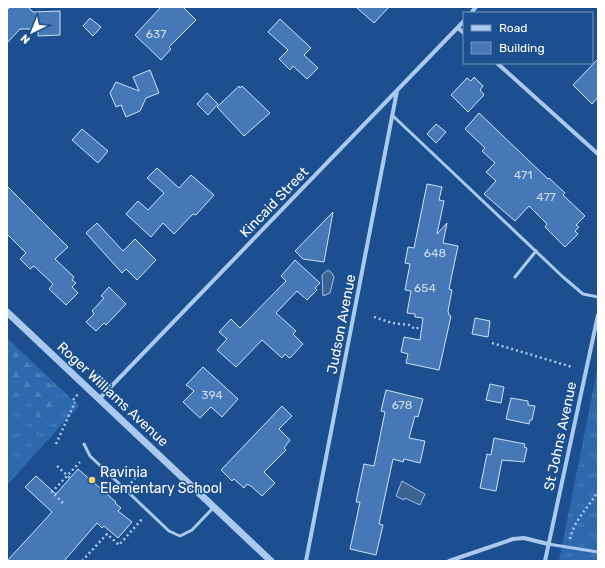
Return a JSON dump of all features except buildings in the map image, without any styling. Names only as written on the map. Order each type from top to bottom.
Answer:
[{"type":"street","name":"Kincaid Street","points":[[99,399],[463,22]]},
{"type":"street","points":[[458,28],[463,32]]},
{"type":"street","points":[[498,64],[598,154]]},
{"type":"street","name":"Judson Avenue","points":[[306,561],[397,90]]},
{"type":"street","name":"Roger Williams Avenue","points":[[7,312],[271,561]]},
{"type":"street","name":"St Johns Avenue","points":[[545,561],[598,315]]},
{"type":"street","points":[[450,561],[513,539],[524,538],[548,544]]},
{"type":"lane","points":[[392,115],[583,294],[598,298]]},
{"type":"lane","points":[[515,278],[536,251]]},
{"type":"lane","points":[[84,444],[90,456],[169,531],[180,536],[192,530],[214,508]]},
{"type":"lane","points":[[548,544],[598,552]]},
{"type":"path","points":[[374,317],[392,323],[409,325],[415,329],[420,327]]},
{"type":"path","points":[[492,343],[572,367]]},
{"type":"path","points":[[56,444],[75,402]]},
{"type":"path","points":[[63,503],[52,492],[80,462]]},
{"type":"path","points":[[57,466],[70,478]]},
{"type":"path","points":[[125,489],[144,468]]},
{"type":"path","points":[[569,548],[572,532],[576,522],[592,503],[598,492]]},
{"type":"path","points":[[82,561],[107,534],[119,544],[142,519]]},
{"type":"green space","points":[[7,338],[79,406],[7,485]]},
{"type":"green space","points":[[7,343],[53,387],[64,406],[36,436],[38,418],[26,392],[7,398]]},
{"type":"green space","points":[[598,366],[597,561],[559,561]]},
{"type":"shaded area","points":[[328,270],[334,277],[330,293],[323,296],[322,275]]},
{"type":"shaded area","points":[[402,481],[425,494],[420,505],[405,498],[404,500],[396,496]]},
{"type":"place","name":"Ravinia Elementary School","points":[[92,480]]}]
